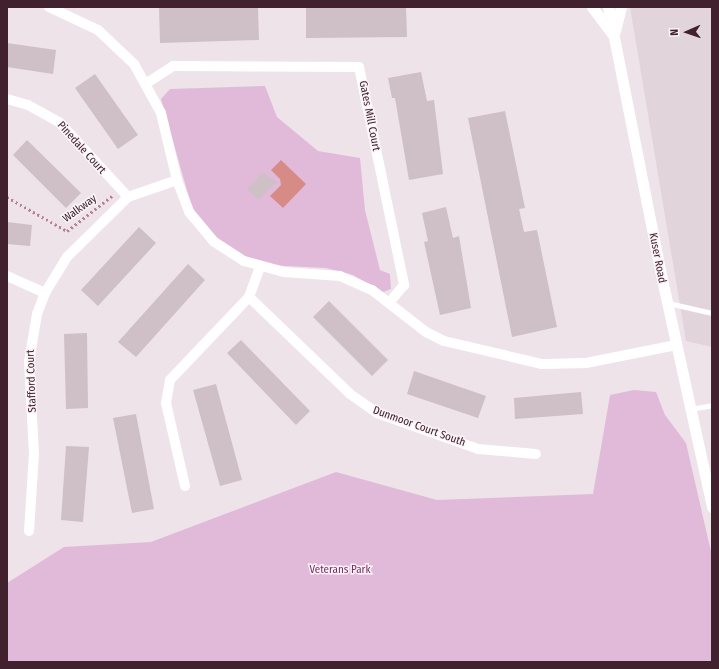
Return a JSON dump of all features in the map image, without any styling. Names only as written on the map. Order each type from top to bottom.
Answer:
[{"type":"street","points":[[50,7],[98,30],[134,64],[147,83],[161,113],[177,180],[189,212],[212,241],[260,267],[340,276],[372,290],[444,341],[542,364],[586,363],[676,345]]},
{"type":"street","points":[[592,7],[614,36]]},
{"type":"street","name":"Kuser Road","points":[[608,7],[667,302],[712,507]]},
{"type":"street","points":[[614,36],[621,7]]},
{"type":"street","name":"Gates Mill Court","points":[[147,83],[173,66],[359,67],[404,285],[389,303]]},
{"type":"street","name":"Pinedale Court","points":[[7,99],[28,105],[60,123],[128,197]]},
{"type":"street","name":"Stafford Court","points":[[30,531],[34,441],[29,362],[33,328],[46,293],[68,257],[128,197],[177,180]]},
{"type":"street","points":[[185,486],[166,403],[170,380],[249,297],[260,267]]},
{"type":"street","points":[[7,276],[46,293]]},
{"type":"street","name":"Dunmoor Court South","points":[[249,297],[350,394],[377,413],[478,448],[536,454]]},
{"type":"lane","points":[[667,302],[712,313]]},
{"type":"lane","points":[[690,409],[712,405]]},
{"type":"path","name":"Walkway","points":[[7,197],[67,231],[120,189]]},
{"type":"shaded area","points":[[630,7],[712,7],[712,347],[686,341]]},
{"type":"shaded area","points":[[281,160],[306,184],[283,208],[270,196],[281,185],[280,179],[271,170]]},
{"type":"green space","points":[[265,86],[277,117],[318,151],[360,158],[365,210],[380,270],[390,274],[391,289],[383,292],[353,275],[326,268],[266,265],[226,248],[192,208],[161,99],[170,89]]},
{"type":"green space","name":"Veterans Park","points":[[634,390],[656,392],[665,415],[686,443],[712,556],[712,662],[7,662],[7,583],[64,547],[151,542],[336,472],[437,500],[593,494],[610,395]]},
{"type":"building","points":[[159,7],[258,7],[259,40],[160,43]]},
{"type":"building","points":[[306,7],[406,7],[407,37],[306,38]]},
{"type":"building","points":[[7,43],[56,50],[53,74],[7,67]]},
{"type":"building","points":[[421,72],[427,101],[434,100],[443,174],[409,180],[395,98],[392,98],[388,78]]},
{"type":"building","points":[[95,74],[138,135],[118,149],[75,88]]},
{"type":"building","points":[[505,111],[525,208],[519,209],[524,232],[537,230],[557,327],[512,337],[468,118]]},
{"type":"building","points":[[27,140],[81,193],[66,208],[13,155]]},
{"type":"building","points":[[263,172],[277,182],[258,200],[247,189]]},
{"type":"building","points":[[446,207],[453,238],[459,236],[471,308],[440,315],[424,242],[428,241],[422,213]]},
{"type":"building","points":[[7,222],[32,225],[30,246],[7,244]]},
{"type":"building","points":[[139,227],[156,243],[98,306],[81,290]]},
{"type":"building","points":[[188,264],[205,280],[136,357],[118,342]]},
{"type":"building","points":[[329,301],[388,360],[372,376],[313,317]]},
{"type":"building","points":[[87,333],[88,408],[66,409],[64,334]]},
{"type":"building","points":[[241,340],[310,411],[296,425],[227,353]]},
{"type":"building","points":[[414,371],[486,396],[478,418],[407,394]]},
{"type":"building","points":[[216,384],[242,480],[220,486],[193,390]]},
{"type":"building","points":[[581,392],[583,414],[515,419],[514,398]]},
{"type":"building","points":[[136,414],[154,509],[132,513],[113,418]]},
{"type":"building","points":[[66,446],[89,447],[83,522],[61,520]]}]
